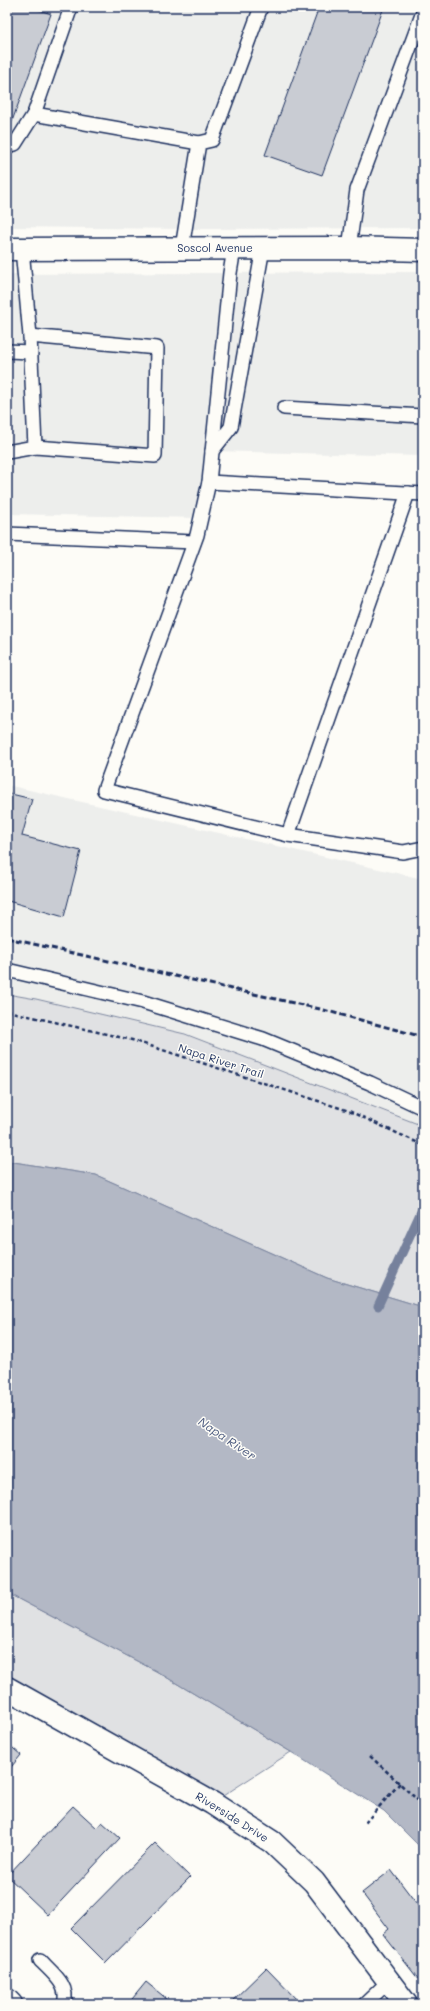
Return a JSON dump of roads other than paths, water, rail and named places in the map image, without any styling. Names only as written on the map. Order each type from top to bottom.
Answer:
[{"type":"street","name":"Soscol Avenue","points":[[14,249],[349,248],[423,250]]},
{"type":"street","name":"Riverside Drive","points":[[7,1688],[212,1803],[272,1842],[314,1882],[406,2004]]},
{"type":"street","points":[[7,2000],[11,2004]]},
{"type":"lane","points":[[7,146],[15,144],[34,114],[71,7]]},
{"type":"lane","points":[[34,114],[199,143],[212,140],[261,7]]},
{"type":"lane","points":[[349,248],[357,190],[423,12]]},
{"type":"lane","points":[[182,248],[199,143]]},
{"type":"lane","points":[[212,451],[232,427],[263,248]]},
{"type":"lane","points":[[14,249],[30,336],[35,447]]},
{"type":"lane","points":[[234,249],[230,273],[209,482],[194,542],[104,790],[288,835],[403,852],[423,848]]},
{"type":"lane","points":[[7,452],[35,447],[155,456],[158,348],[30,336]]},
{"type":"lane","points":[[7,352],[31,352]]},
{"type":"lane","points":[[284,408],[423,416]]},
{"type":"lane","points":[[209,482],[423,494]]},
{"type":"lane","points":[[288,835],[408,493]]},
{"type":"lane","points":[[7,534],[194,542]]},
{"type":"lane","points":[[7,970],[143,1002],[263,1040],[370,1083],[423,1108]]},
{"type":"lane","points":[[40,1960],[64,1985],[66,1996],[64,2004]]},
{"type":"lane","points":[[365,2004],[389,1981]]},
{"type":"water","name":"Napa River","points":[[7,1161],[96,1175],[327,1278],[423,1307],[423,1850],[384,1811],[291,1752],[156,1671],[7,1593]]},
{"type":"waterway","points":[[378,1306],[423,1207]]},
{"type":"railway","points":[[7,938],[320,1009],[423,1037]]}]
